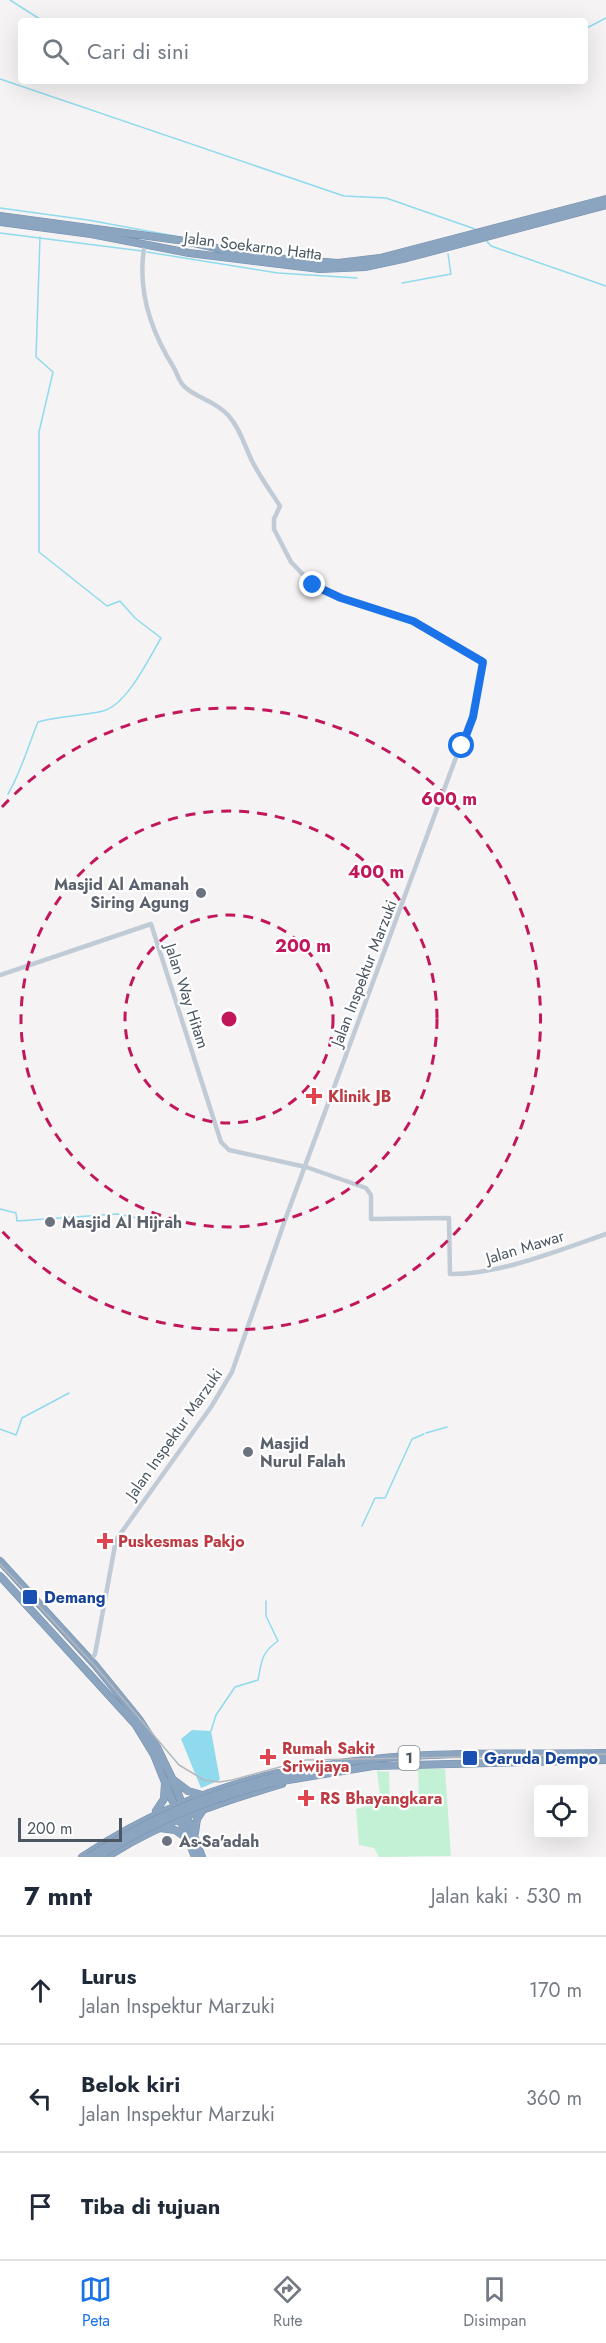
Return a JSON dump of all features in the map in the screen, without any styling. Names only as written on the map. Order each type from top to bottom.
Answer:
[{"type":"highway","name":"Jalan Soekarno Hatta","points":[[541,220],[606,199]]},
{"type":"highway","name":"Jalan Soekarno Hatta","points":[[0,222],[14,220],[185,241],[229,251],[314,263],[367,261],[606,205]]},
{"type":"highway","name":"Jalan Soekarno Hatta","points":[[0,216],[189,253],[320,268],[365,267],[475,237]]},
{"type":"highway","points":[[0,1561],[91,1660],[139,1719],[157,1747],[191,1836],[202,1857]]},
{"type":"highway","points":[[0,1576],[135,1724],[169,1780],[188,1791],[200,1794]]},
{"type":"highway","name":"1","points":[[89,1857],[139,1827],[179,1807],[210,1795],[292,1775],[372,1760],[476,1753],[606,1753]]},
{"type":"highway","points":[[546,1754],[546,1762]]},
{"type":"highway","name":"1","points":[[292,1775],[373,1766],[606,1760]]},
{"type":"highway","points":[[82,1857],[152,1815],[200,1794],[282,1772],[292,1775],[283,1784],[183,1816],[107,1857]]},
{"type":"highway","name":"1","points":[[98,1857],[186,1809],[275,1779]]},
{"type":"highway","points":[[152,1815],[163,1802],[169,1780]]},
{"type":"highway","points":[[222,1787],[217,1793],[220,1800],[226,1801]]},
{"type":"highway","points":[[195,1857],[191,1836],[197,1819],[205,1808]]},
{"type":"highway","points":[[143,1821],[148,1821],[152,1826],[149,1834]]},
{"type":"highway","points":[[159,1828],[175,1830],[191,1836]]},
{"type":"street","name":"Jalan Inspektur Marzuki","points":[[91,1660],[95,1654],[116,1540],[205,1416],[229,1378],[455,760],[470,728],[483,662],[413,621],[341,598],[313,585],[291,562],[274,529],[274,519],[279,505],[257,471],[234,423],[216,405],[183,386],[155,336],[141,269],[144,245]]},
{"type":"street","name":"Jalan Way Hitam","points":[[0,975],[151,924],[224,1146],[233,1152],[306,1167]]},
{"type":"street","name":"Jalan Mawar","points":[[306,1167],[369,1190],[371,1219],[449,1218],[450,1274],[479,1273],[518,1263],[606,1234]]},
{"type":"green space","points":[[418,1769],[445,1769],[451,1856],[379,1857],[374,1848],[359,1845],[356,1809],[381,1802],[377,1771],[389,1772],[390,1806],[419,1805]]},
{"type":"water","points":[[192,1730],[211,1731],[220,1780],[201,1788],[181,1739]]},
{"type":"waterway","points":[[10,0],[38,18]]},
{"type":"waterway","points":[[588,27],[606,18]]},
{"type":"waterway","points":[[0,79],[344,196],[386,198],[475,229]]},
{"type":"waterway","points":[[0,208],[88,220],[180,237]]},
{"type":"waterway","points":[[0,233],[142,251]]},
{"type":"waterway","points":[[8,794],[21,768],[38,722],[95,713],[112,707],[137,680],[161,638],[135,618],[120,601],[107,606],[39,552],[39,432],[53,372],[36,357],[40,237]]},
{"type":"waterway","points":[[485,239],[491,246],[606,286]]},
{"type":"waterway","points":[[147,252],[278,273],[357,278]]},
{"type":"waterway","points":[[402,283],[451,274],[448,254]]},
{"type":"waterway","points":[[0,1209],[16,1213],[17,1221],[117,1214],[158,1222]]},
{"type":"waterway","points":[[0,1429],[16,1435],[22,1418],[69,1393]]},
{"type":"waterway","points":[[426,1433],[447,1427]]},
{"type":"waterway","points":[[362,1526],[375,1498],[385,1498],[412,1439],[424,1434]]},
{"type":"waterway","points":[[211,1731],[216,1715],[235,1687],[258,1680],[265,1653],[278,1641],[266,1616],[266,1601]]},
{"type":"tram line","points":[[0,1564],[95,1666],[179,1765],[204,1780],[219,1782],[232,1780],[306,1760],[606,1754]]},
{"type":"place","name":"Masjid Al Amanah Siring Agung","points":[[201,893]]},
{"type":"place","name":"Klinik JB","points":[[314,1096]]},
{"type":"place","name":"Masjid Al Hijrah","points":[[50,1222]]},
{"type":"place","name":"Masjid Nurul Falah","points":[[248,1452]]},
{"type":"place","name":"Puskesmas Pakjo","points":[[105,1541]]},
{"type":"place","name":"Demang","points":[[30,1597]]},
{"type":"place","name":"Rumah Sakit Sriwijaya","points":[[268,1757]]},
{"type":"place","name":"Garuda Dempo","points":[[470,1758]]},
{"type":"place","name":"RS Bhayangkara","points":[[306,1798]]},
{"type":"place","name":"As-Sa'adah","points":[[167,1841]]},
{"type":"route","points":[[313,585],[341,598],[413,621],[483,662],[473,717],[462,746]]}]
